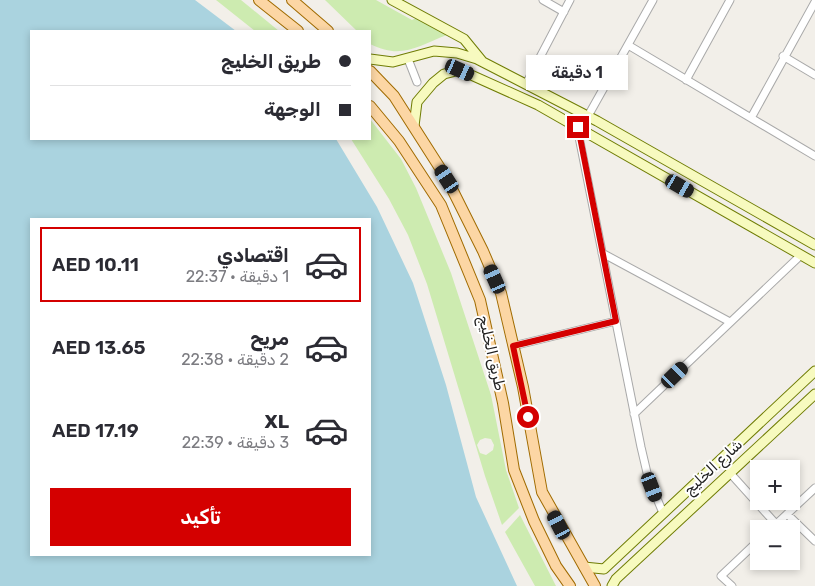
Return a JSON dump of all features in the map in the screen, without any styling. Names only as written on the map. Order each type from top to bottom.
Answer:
[{"type":"main road","points":[[259,0],[297,30]]},
{"type":"main road","points":[[292,0],[327,30]]},
{"type":"main road","name":"طريق الخليج","points":[[371,72],[394,96],[414,126],[447,179],[483,251],[501,293],[523,387],[542,492],[595,586]]},
{"type":"main road","name":"طريق الخليج","points":[[371,107],[399,141],[441,205],[480,300],[503,404],[514,470],[556,566],[570,586]]},
{"type":"street","points":[[392,0],[464,39],[483,62]]},
{"type":"street","points":[[543,0],[564,12]]},
{"type":"street","points":[[526,84],[570,0]]},
{"type":"street","points":[[588,116],[653,0]]},
{"type":"street","points":[[686,80],[730,0]]},
{"type":"street","points":[[751,118],[815,2]]},
{"type":"street","points":[[628,45],[815,156]]},
{"type":"street","points":[[371,59],[393,62],[434,51],[457,53],[483,62],[588,116],[815,245]]},
{"type":"street","points":[[784,56],[815,75]]},
{"type":"street","points":[[408,59],[417,82]]},
{"type":"street","points":[[414,126],[417,102],[444,74],[460,70],[538,105],[815,263]]},
{"type":"street","points":[[578,127],[634,414],[648,477],[663,513]]},
{"type":"street","points":[[602,253],[730,322]]},
{"type":"street","points":[[634,414],[801,255]]},
{"type":"street","points":[[513,346],[616,321]]},
{"type":"street","name":"شارع الخليج","points":[[584,567],[604,569],[815,372]]},
{"type":"street","points":[[612,586],[616,579],[815,394]]},
{"type":"street","points":[[730,473],[769,520]]},
{"type":"street","points":[[780,520],[815,488]]},
{"type":"street","points":[[787,514],[815,541]]},
{"type":"street","points":[[732,586],[721,576],[750,549]]},
{"type":"green space","points":[[216,0],[241,0],[278,30],[254,30]]},
{"type":"green space","points":[[325,0],[376,0],[412,20],[416,18],[447,35],[409,50],[391,51],[371,44],[371,30],[356,30]]},
{"type":"green space","points":[[371,120],[401,159],[416,188],[451,273],[491,395],[506,470],[519,508],[502,525],[485,476],[427,284],[408,235],[389,199],[352,140],[371,140]],"holes":[[[485,438],[491,439],[494,445],[493,450],[486,455],[480,453],[477,445],[480,440]]]},
{"type":"green space","points":[[520,515],[556,586],[535,586],[505,532]]},
{"type":"water","points":[[0,0],[195,0],[235,30],[30,30],[30,140],[337,140],[377,207],[413,283],[446,385],[476,497],[517,586],[0,586]]},
{"type":"route","points":[[528,417],[513,346],[616,321],[578,127]]}]
